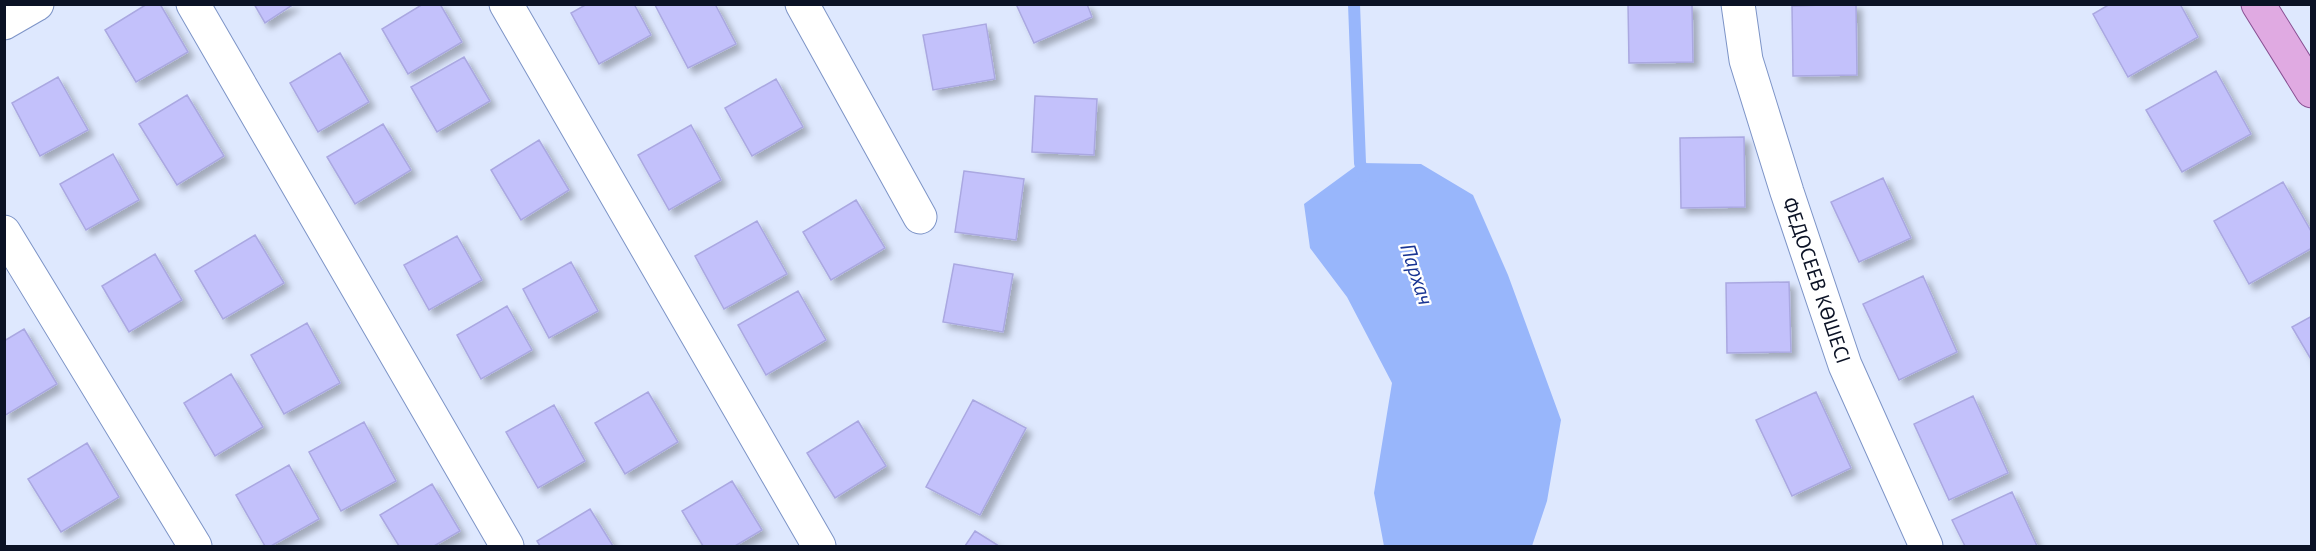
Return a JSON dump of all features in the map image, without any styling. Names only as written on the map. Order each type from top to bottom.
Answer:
[{"type":"main road","points":[[2258,4],[2312,91]]},
{"type":"street","points":[[4,23],[37,4]]},
{"type":"street","points":[[193,4],[507,546]]},
{"type":"street","points":[[506,4],[819,546]]},
{"type":"street","points":[[802,4],[921,217]]},
{"type":"street","name":"ФЕДОСЕЕВ КӨШЕСІ","points":[[1738,4],[1746,60],[1845,365],[1926,546]]},
{"type":"street","points":[[4,232],[195,546]]},
{"type":"water","points":[[1360,163],[1421,164],[1473,195],[1508,275],[1561,420],[1547,501],[1532,546],[1384,546],[1374,493],[1392,383],[1347,297],[1310,248],[1304,204]]},
{"type":"building","points":[[147,4],[160,4],[188,52],[136,82],[105,30]]},
{"type":"building","points":[[254,4],[294,4],[265,23]]},
{"type":"building","points":[[423,4],[440,4],[462,42],[408,74],[382,29]]},
{"type":"building","points":[[587,4],[634,4],[651,35],[599,64],[571,13]]},
{"type":"building","points":[[715,4],[736,44],[688,68],[655,5]]},
{"type":"building","points":[[1016,4],[1087,4],[1092,17],[1034,43]]},
{"type":"building","points":[[1628,4],[1692,4],[1693,62],[1629,63]]},
{"type":"building","points":[[1856,4],[1857,75],[1793,76],[1792,6]]},
{"type":"building","points":[[2110,4],[2180,4],[2198,37],[2128,77],[2093,14]]},
{"type":"building","points":[[986,24],[995,79],[933,90],[923,35]]},
{"type":"building","points":[[340,53],[369,102],[318,132],[290,83]]},
{"type":"building","points":[[464,57],[490,101],[437,132],[411,87]]},
{"type":"building","points":[[2216,71],[2251,134],[2182,172],[2146,110]]},
{"type":"building","points":[[58,77],[88,130],[40,156],[12,103]]},
{"type":"building","points":[[776,79],[803,127],[752,156],[725,108]]},
{"type":"building","points":[[187,95],[224,156],[177,185],[139,124]]},
{"type":"building","points":[[1035,96],[1097,99],[1094,155],[1032,152]]},
{"type":"building","points":[[383,124],[411,170],[355,204],[327,157]]},
{"type":"building","points":[[691,125],[721,180],[669,210],[638,155]]},
{"type":"building","points":[[1744,137],[1745,207],[1681,208],[1680,138]]},
{"type":"building","points":[[539,140],[569,190],[521,220],[491,170]]},
{"type":"building","points":[[113,154],[139,200],[86,230],[60,184]]},
{"type":"building","points":[[964,171],[1024,179],[1016,240],[955,232]]},
{"type":"building","points":[[1883,178],[1911,238],[1859,262],[1831,202]]},
{"type":"building","points":[[2283,182],[2312,233],[2312,248],[2249,284],[2214,221]]},
{"type":"building","points":[[856,200],[885,248],[831,280],[803,232]]},
{"type":"building","points":[[757,221],[787,274],[724,309],[695,256]]},
{"type":"building","points":[[255,235],[284,283],[223,319],[195,271]]},
{"type":"building","points":[[457,236],[482,280],[429,310],[404,265]]},
{"type":"building","points":[[155,254],[182,300],[129,332],[102,286]]},
{"type":"building","points":[[571,262],[598,311],[549,338],[523,289]]},
{"type":"building","points":[[954,264],[1013,274],[1003,332],[943,322]]},
{"type":"building","points":[[1923,276],[1957,352],[1899,380],[1863,304]]},
{"type":"building","points":[[1789,282],[1791,352],[1727,353],[1726,283]]},
{"type":"building","points":[[798,291],[826,340],[766,375],[738,325]]},
{"type":"building","points":[[507,306],[532,350],[481,379],[457,335]]},
{"type":"building","points":[[2312,316],[2312,361],[2292,327]]},
{"type":"building","points":[[307,323],[340,383],[284,414],[251,355]]},
{"type":"building","points":[[24,329],[57,384],[4,416],[4,341]]},
{"type":"building","points":[[231,374],[263,427],[215,456],[184,403]]},
{"type":"building","points":[[648,392],[678,442],[625,474],[595,423]]},
{"type":"building","points":[[1816,392],[1851,468],[1792,496],[1756,420]]},
{"type":"building","points":[[1973,396],[2008,473],[1949,500],[1914,424]]},
{"type":"building","points":[[973,400],[1026,428],[980,515],[926,487]]},
{"type":"building","points":[[554,405],[585,461],[538,488],[506,432]]},
{"type":"building","points":[[858,421],[886,466],[835,498],[807,453]]},
{"type":"building","points":[[364,422],[396,481],[341,511],[309,452]]},
{"type":"building","points":[[87,443],[119,497],[61,532],[28,479]]},
{"type":"building","points":[[289,465],[319,519],[271,546],[265,546],[236,495]]},
{"type":"building","points":[[732,481],[762,530],[735,546],[703,546],[682,511]]},
{"type":"building","points":[[432,484],[460,531],[434,546],[399,546],[380,515]]},
{"type":"building","points":[[2012,492],[2037,546],[1965,546],[1952,520]]},
{"type":"building","points":[[590,509],[613,546],[540,546],[537,541]]},
{"type":"building","points":[[975,531],[999,546],[965,546]]},
{"type":"waterway","name":"Пархач","points":[[1354,4],[1360,163],[1364,176]]}]
